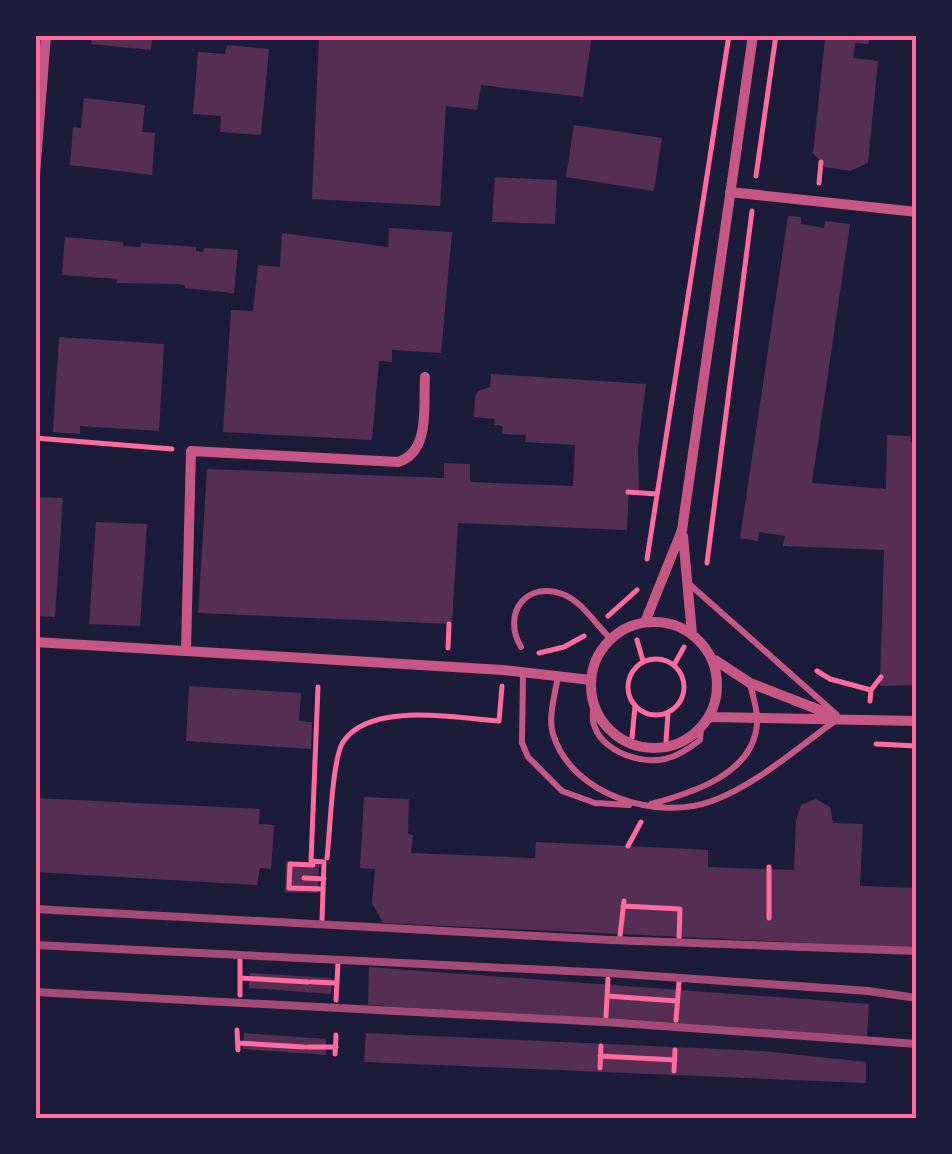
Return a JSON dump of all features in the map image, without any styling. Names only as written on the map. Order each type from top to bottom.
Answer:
[{"type":"street","points":[[35,174],[46,35]]},
{"type":"street","points":[[692,634],[682,530],[753,35]]},
{"type":"street","points":[[730,192],[917,212]]},
{"type":"street","points":[[186,649],[191,450],[398,462],[420,444],[425,377]]},
{"type":"street","points":[[645,622],[682,530]]},
{"type":"street","points":[[712,658],[718,687],[710,716],[701,729],[676,745],[638,747],[614,735],[594,706],[591,680],[597,658],[611,639],[633,625],[669,623],[692,634],[712,658],[750,683],[840,718]]},
{"type":"street","points":[[35,642],[503,670],[591,680]]},
{"type":"street","points":[[710,716],[917,721]]},
{"type":"lane","points":[[524,672],[523,747],[541,772],[562,791],[595,802],[689,806],[714,800],[840,718],[687,582]]},
{"type":"lane","points":[[521,646],[513,624],[514,613],[526,598],[541,592],[570,598],[611,639]]},
{"type":"lane","points":[[558,676],[552,731],[558,746],[593,785],[645,806],[687,794],[725,774],[752,745],[758,718],[750,683]]},
{"type":"path","points":[[646,568],[729,35]]},
{"type":"path","points":[[706,566],[776,35]]},
{"type":"path","points":[[35,438],[191,450]]},
{"type":"path","points":[[628,492],[657,494]]},
{"type":"path","points":[[448,648],[449,624]]},
{"type":"path","points":[[659,658],[680,672],[682,700],[668,712],[650,715],[634,706],[628,682],[630,673],[642,661],[659,658]]},
{"type":"path","points":[[327,858],[343,742],[365,722],[397,715],[499,721],[503,670]]},
{"type":"path","points":[[871,690],[880,677]]},
{"type":"path","points":[[318,686],[311,861],[324,862],[322,920]]},
{"type":"path","points":[[876,744],[917,746]]},
{"type":"path","points":[[628,846],[645,806]]},
{"type":"path","points":[[313,865],[290,864],[290,888],[323,890]]},
{"type":"path","points":[[769,867],[769,918]]},
{"type":"path","points":[[304,878],[324,879]]},
{"type":"path","points":[[620,936],[624,904],[680,909],[678,938]]},
{"type":"path","points":[[240,959],[240,995]]},
{"type":"path","points":[[336,1000],[338,963]]},
{"type":"path","points":[[240,978],[337,983]]},
{"type":"path","points":[[606,1016],[608,979]]},
{"type":"path","points":[[676,1020],[680,982]]},
{"type":"path","points":[[607,996],[678,1001]]},
{"type":"path","points":[[238,1030],[238,1046],[248,1043],[335,1051],[336,1035]]},
{"type":"path","points":[[600,1068],[601,1046]]},
{"type":"path","points":[[674,1071],[676,1050]]},
{"type":"path","points":[[600,1056],[674,1060]]},
{"type":"building","points":[[92,35],[152,35],[151,50],[91,44]]},
{"type":"building","points":[[319,35],[592,35],[583,97],[481,85],[477,110],[446,106],[440,206],[312,199]]},
{"type":"building","points":[[809,35],[870,35],[868,44],[855,43],[853,58],[878,61],[868,163],[850,171],[825,167],[813,153],[825,40]]},
{"type":"building","points":[[227,45],[269,49],[261,135],[220,132],[221,116],[193,114],[198,52],[225,54]]},
{"type":"building","points":[[84,98],[145,105],[142,132],[155,133],[152,175],[70,165],[73,127],[81,128]]},
{"type":"building","points":[[574,125],[662,138],[654,191],[566,177]]},
{"type":"building","points":[[495,177],[557,180],[555,224],[492,222]]},
{"type":"building","points":[[788,216],[801,217],[801,224],[824,228],[825,221],[850,224],[812,483],[886,489],[887,435],[911,436],[910,442],[917,443],[917,685],[880,686],[884,550],[783,546],[785,536],[759,532],[758,541],[740,538]]},
{"type":"building","points":[[389,228],[452,232],[441,353],[392,350],[392,362],[379,361],[372,440],[223,432],[231,310],[253,311],[258,265],[280,267],[282,233],[388,247]]},
{"type":"building","points":[[65,237],[123,242],[123,246],[141,247],[141,243],[196,247],[196,251],[203,252],[204,248],[238,250],[234,293],[62,275]]},
{"type":"building","points":[[59,337],[164,344],[159,431],[80,426],[80,434],[53,432]]},
{"type":"building","points":[[491,374],[646,384],[638,447],[639,490],[629,489],[627,530],[458,523],[452,624],[198,613],[207,469],[444,478],[444,463],[470,464],[470,482],[573,486],[575,445],[525,442],[526,435],[502,434],[503,426],[494,425],[495,419],[474,417],[475,397],[478,391],[490,387]]},
{"type":"building","points":[[35,497],[63,498],[55,617],[35,616]]},
{"type":"building","points":[[96,522],[147,524],[140,626],[89,624]]},
{"type":"building","points":[[189,686],[301,693],[299,721],[312,722],[311,749],[186,741]]},
{"type":"building","points":[[364,797],[409,799],[411,853],[535,858],[536,842],[628,846],[708,850],[708,867],[794,870],[796,821],[801,805],[816,799],[830,807],[833,823],[863,824],[860,886],[917,888],[917,948],[383,923],[372,903],[375,869],[360,868]]},
{"type":"building","points":[[35,798],[260,809],[259,824],[274,825],[271,869],[260,868],[257,885],[35,872]]},
{"type":"building","points":[[286,861],[319,863],[318,893],[285,892]]},
{"type":"building","points":[[369,967],[869,1004],[867,1037],[368,1005]]},
{"type":"building","points":[[250,973],[332,978],[331,994],[249,988]]},
{"type":"building","points":[[244,1033],[326,1039],[326,1055],[243,1049]]},
{"type":"building","points":[[366,1033],[763,1051],[866,1062],[866,1083],[364,1062]]},
{"type":"railway","points":[[35,909],[611,940],[917,951]]},
{"type":"railway","points":[[35,945],[609,973],[868,991],[917,998]]},
{"type":"railway","points":[[35,992],[605,1022],[917,1044]]}]
